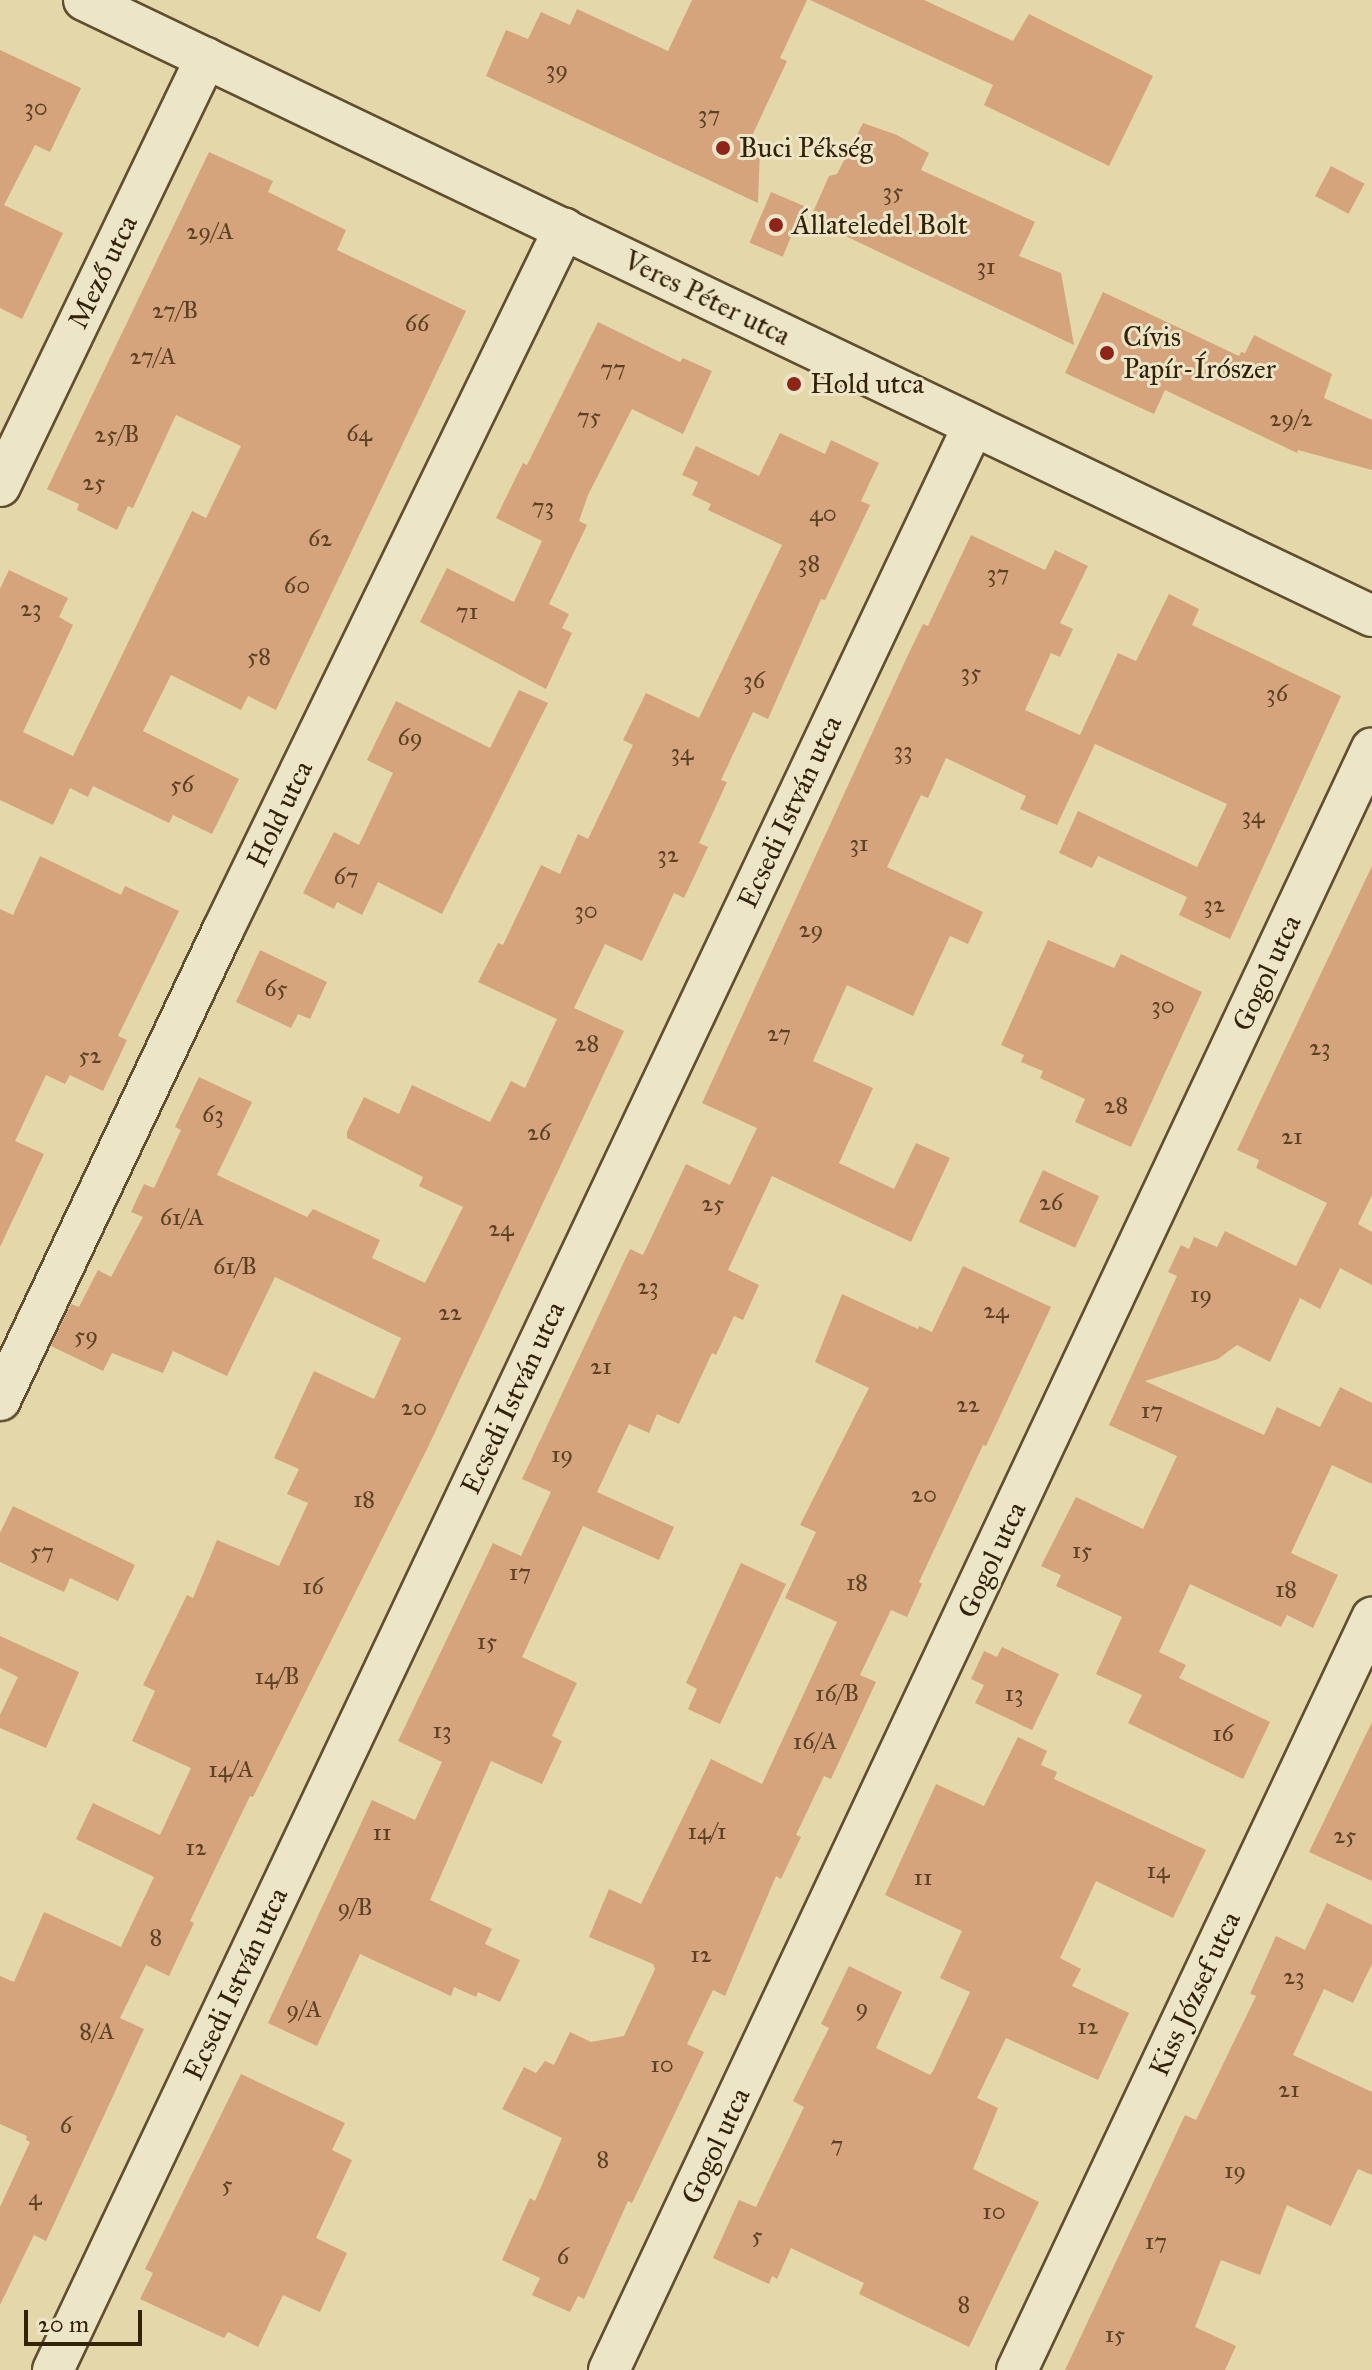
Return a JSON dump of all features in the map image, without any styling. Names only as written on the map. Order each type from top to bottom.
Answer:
[{"type":"street","name":"Veres Péter utca","points":[[84,0],[1372,616]]},
{"type":"street","name":"Mező utca","points":[[0,486],[206,58]]},
{"type":"street","name":"Hold utca","points":[[0,1400],[223,930],[564,229]]},
{"type":"street","name":"Ecsedi István utca","points":[[53,2370],[973,426]]},
{"type":"street","name":"Gogol utca","points":[[609,2370],[1372,748]]},
{"type":"street","name":"Kiss József utca","points":[[1017,2370],[1372,1618]]},
{"type":"building","points":[[692,0],[807,0],[780,58],[787,61],[751,138],[760,148],[758,203],[486,76],[506,30],[528,39],[541,12],[570,25],[577,9],[668,51]]},
{"type":"building","points":[[810,0],[924,0],[1013,41],[1029,14],[1153,76],[1109,166],[984,105],[993,85]]},
{"type":"building","points":[[0,50],[81,88],[50,152],[35,145],[4,205],[63,233],[22,319],[0,308]]},
{"type":"building","points":[[863,123],[897,135],[929,153],[921,170],[1035,222],[1019,256],[1061,273],[1074,345],[810,219],[829,176],[837,174]]},
{"type":"building","points":[[209,152],[273,181],[268,192],[346,230],[337,250],[466,311],[276,710],[248,696],[241,710],[171,675],[143,731],[239,779],[212,834],[173,815],[169,823],[93,786],[88,797],[70,788],[53,825],[0,800],[0,589],[9,570],[68,598],[59,617],[73,625],[23,732],[73,756],[192,511],[206,518],[241,446],[176,415],[133,508],[128,506],[117,530],[77,510],[79,504],[47,489]]},
{"type":"building","points":[[1331,166],[1365,184],[1349,214],[1315,196]]},
{"type":"building","points":[[771,192],[804,206],[783,257],[750,243]]},
{"type":"building","points":[[1103,292],[1239,356],[1241,352],[1245,353],[1254,335],[1332,374],[1324,398],[1372,420],[1372,470],[1298,450],[1297,453],[1165,390],[1154,414],[1065,373]]},
{"type":"building","points":[[598,322],[680,362],[683,358],[712,371],[683,434],[632,409],[588,495],[579,521],[587,525],[549,604],[569,614],[562,628],[572,633],[546,689],[420,622],[447,568],[514,602],[542,541],[496,518],[523,463],[527,465]]},
{"type":"building","points":[[780,433],[825,454],[831,440],[879,463],[861,501],[870,505],[825,600],[821,599],[768,719],[753,712],[721,780],[727,782],[699,843],[708,847],[684,898],[674,893],[642,961],[605,944],[574,1008],[624,1031],[429,1445],[253,1797],[250,1796],[190,1921],[194,1923],[169,1976],[146,1965],[120,2018],[144,2029],[46,2241],[34,2235],[0,2305],[0,2207],[30,2142],[26,2140],[27,2136],[0,2124],[0,1976],[14,1982],[44,1912],[121,1947],[154,1877],[76,1839],[93,1803],[160,1835],[191,1768],[132,1741],[155,1691],[143,1685],[187,1595],[193,1598],[217,1540],[279,1566],[308,1503],[287,1494],[299,1469],[274,1458],[314,1371],[374,1399],[401,1338],[275,1277],[227,1376],[173,1351],[163,1373],[112,1353],[103,1371],[51,1346],[71,1304],[79,1307],[98,1270],[111,1277],[143,1217],[131,1212],[144,1184],[154,1188],[181,1130],[175,1127],[199,1077],[252,1102],[217,1175],[307,1217],[313,1209],[380,1240],[372,1258],[425,1283],[463,1207],[419,1186],[423,1177],[347,1138],[347,1132],[364,1097],[399,1114],[412,1085],[490,1122],[511,1081],[525,1088],[557,1019],[478,982],[498,943],[503,945],[541,865],[560,874],[578,834],[588,839],[633,745],[623,740],[646,693],[699,718],[782,545],[708,510],[711,504],[692,495],[698,482],[682,475],[696,446],[759,476]]},
{"type":"building","points":[[971,535],[1045,570],[1055,550],[1088,566],[1060,623],[1073,629],[1060,657],[1051,653],[1025,710],[1080,735],[1118,653],[1136,661],[1169,594],[1199,609],[1192,625],[1341,696],[1230,939],[1179,915],[1187,897],[1098,856],[1092,868],[1059,853],[1078,811],[1197,867],[1227,804],[1095,744],[1057,825],[1020,809],[1026,796],[946,758],[928,798],[921,795],[887,867],[983,912],[968,944],[950,936],[913,1016],[847,985],[813,1061],[873,1088],[839,1163],[894,1189],[916,1143],[950,1158],[911,1242],[772,1176],[728,1270],[759,1285],[743,1320],[734,1316],[716,1355],[712,1353],[679,1424],[657,1414],[649,1433],[629,1424],[597,1492],[674,1527],[659,1560],[583,1526],[522,1657],[577,1683],[552,1736],[562,1741],[542,1784],[491,1761],[430,1900],[492,1929],[485,1944],[520,1960],[500,2002],[478,1992],[476,1997],[454,1987],[451,1996],[360,1954],[317,2046],[268,2023],[372,1800],[415,1820],[442,1762],[398,1741],[493,1543],[521,1556],[551,1492],[522,1479],[630,1249],[643,1255],[686,1164],[730,1185],[757,1128],[702,1103],[907,657],[923,624],[928,626]]},
{"type":"building","points":[[519,690],[548,703],[442,914],[378,882],[362,915],[337,902],[334,909],[303,893],[334,832],[359,845],[393,773],[367,760],[396,701],[490,748]]},
{"type":"building","points":[[40,856],[121,895],[125,886],[179,911],[118,1036],[127,1040],[103,1091],[70,1075],[65,1084],[46,1075],[15,1141],[44,1154],[0,1247],[0,909],[13,915]]},
{"type":"building","points":[[1372,866],[1372,1195],[1358,1224],[1372,1232],[1372,1285],[1340,1268],[1320,1309],[1300,1298],[1270,1362],[1237,1345],[1218,1359],[1145,1381],[1264,1435],[1277,1407],[1320,1427],[1340,1387],[1372,1403],[1372,1484],[1332,1465],[1291,1553],[1338,1575],[1313,1628],[1287,1615],[1281,1627],[1190,1584],[1159,1652],[1186,1665],[1179,1678],[1270,1722],[1243,1779],[1128,1723],[1142,1695],[1096,1674],[1122,1617],[1056,1586],[1061,1575],[1041,1566],[1076,1497],[1143,1529],[1177,1456],[1109,1425],[1177,1276],[1168,1272],[1181,1245],[1189,1249],[1194,1237],[1217,1247],[1225,1231],[1296,1266],[1327,1203],[1256,1168],[1259,1160],[1237,1150]]},
{"type":"building","points":[[1048,940],[1114,968],[1121,954],[1202,992],[1131,1147],[1075,1122],[1085,1099],[1040,1078],[1043,1071],[1021,1062],[1024,1055],[1001,1045]]},
{"type":"building","points":[[260,950],[327,982],[310,1019],[298,1014],[291,1028],[236,1002]]},
{"type":"building","points":[[1043,1170],[1099,1196],[1075,1248],[1019,1222]]},
{"type":"building","points":[[963,1266],[1051,1307],[919,1582],[922,1584],[907,1617],[891,1610],[860,1675],[876,1682],[831,1779],[824,1776],[796,1835],[801,1837],[781,1879],[776,1876],[725,1996],[713,1990],[687,2044],[704,2052],[632,2203],[628,2201],[584,2299],[578,2296],[570,2312],[532,2295],[540,2278],[502,2260],[530,2198],[535,2201],[562,2138],[502,2109],[524,2067],[536,2073],[545,2061],[554,2065],[570,2032],[591,2042],[624,2036],[655,1969],[653,1964],[589,1937],[609,1889],[641,1904],[711,1759],[762,1784],[837,1622],[785,1598],[816,1532],[800,1525],[869,1388],[815,1362],[842,1294],[918,1329],[919,1326],[932,1332]]},
{"type":"building","points":[[13,1506],[135,1565],[118,1601],[70,1578],[64,1592],[0,1562],[0,1533]]},
{"type":"building","points":[[741,1563],[786,1584],[720,1724],[688,1709],[697,1689],[686,1683]]},
{"type":"building","points":[[0,1636],[79,1672],[46,1748],[0,1728],[0,1715],[18,1677],[0,1668]]},
{"type":"building","points":[[1002,1647],[1059,1674],[1032,1730],[975,1703],[984,1685],[971,1679],[984,1651],[997,1657]]},
{"type":"building","points":[[1372,1722],[1372,1881],[1309,1852]]},
{"type":"building","points":[[1018,1737],[1047,1751],[1041,1765],[1057,1772],[1054,1779],[1206,1850],[1173,1918],[1096,1881],[1060,1958],[1081,1969],[1072,1986],[1129,2013],[1098,2080],[1006,2038],[977,2098],[998,2108],[973,2169],[1039,2202],[969,2347],[859,2294],[864,2283],[791,2248],[777,2279],[772,2276],[769,2284],[713,2258],[739,2200],[756,2207],[804,2107],[793,2101],[829,2028],[821,2024],[849,1966],[902,1992],[876,2048],[930,2075],[933,2071],[970,1992],[940,1978],[962,1931],[885,1895],[936,1784],[984,1806]]},
{"type":"building","points":[[1327,1903],[1372,1925],[1372,1964],[1353,2003],[1324,1989],[1293,2055],[1372,2092],[1372,2175],[1358,2169],[1331,2226],[1287,2205],[1260,2275],[1221,2260],[1195,2327],[1236,2346],[1225,2370],[1065,2370],[1185,2115],[1196,2120],[1256,1996],[1250,1994],[1276,1936],[1305,1950]]},
{"type":"building","points":[[241,2074],[345,2123],[332,2150],[352,2160],[316,2238],[347,2253],[320,2312],[283,2295],[258,2347],[228,2332],[224,2338],[140,2299],[153,2273],[145,2269]]},
{"type":"place","name":"Buci Pékség","points":[[723,148]]},
{"type":"place","name":"Állateledel Bolt","points":[[776,225]]},
{"type":"place","name":"Cívis Papír-Írószer","points":[[1107,353]]},
{"type":"place","name":"Hold utca","points":[[794,384]]}]
